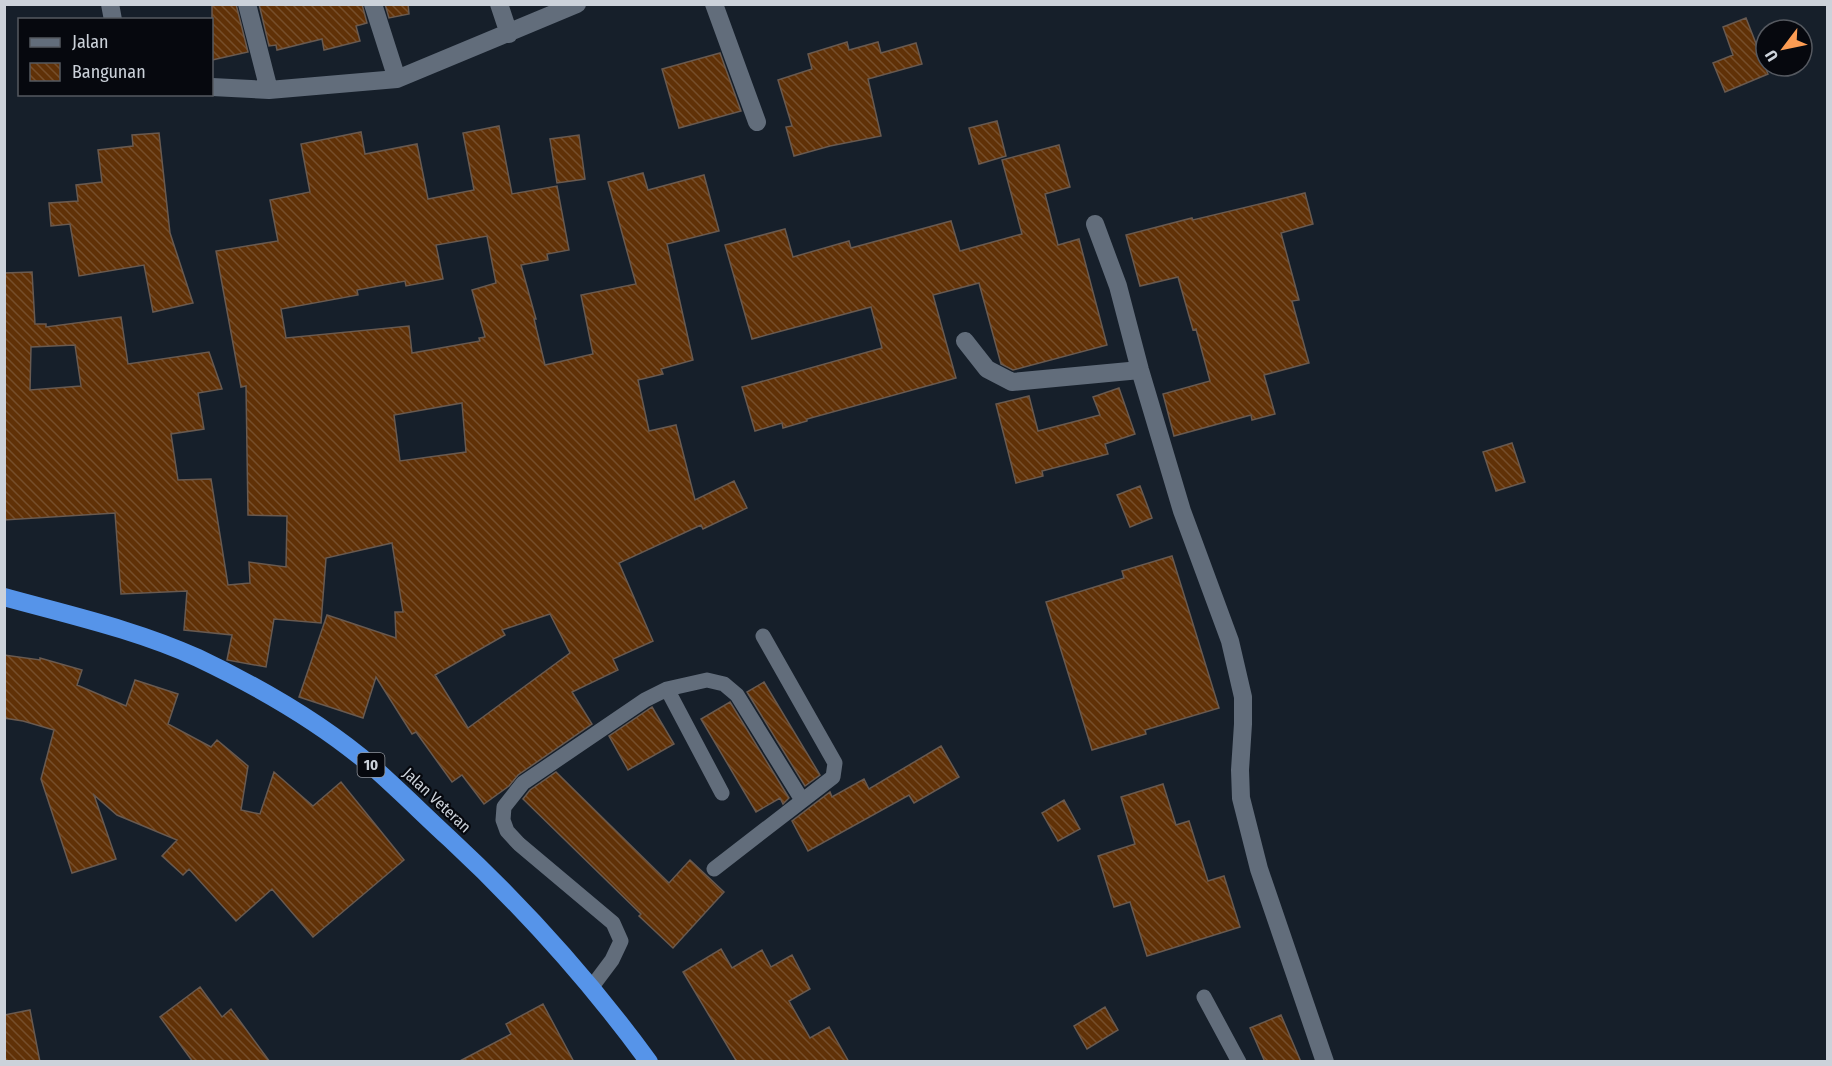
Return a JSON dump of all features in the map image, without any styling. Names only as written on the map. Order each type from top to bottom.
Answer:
[{"type":"highway","name":"Jalan Veteran","points":[[4,597],[160,642],[198,658],[266,693],[312,721],[373,767],[490,876],[562,952],[649,1062]]},
{"type":"street","points":[[247,4],[269,90]]},
{"type":"street","points":[[373,4],[397,80]]},
{"type":"street","points":[[499,4],[509,34]]},
{"type":"street","points":[[213,87],[269,90],[397,80],[577,4]]},
{"type":"street","points":[[714,4],[757,122]]},
{"type":"street","points":[[1095,224],[1118,286],[1140,370],[1182,511],[1230,641],[1243,697],[1241,798],[1259,869],[1325,1062]]},
{"type":"street","points":[[965,341],[987,369],[1012,382],[1140,370]]},
{"type":"lane","points":[[714,869],[833,777],[835,763],[763,636]]},
{"type":"lane","points":[[591,988],[612,960],[621,941],[613,922],[519,844],[507,831],[503,820],[504,807],[523,783],[645,700],[667,689],[707,680],[724,684],[737,695],[802,800]]},
{"type":"lane","points":[[667,689],[722,793]]},
{"type":"lane","points":[[1204,997],[1239,1062]]},
{"type":"building","points":[[212,4],[236,4],[248,52],[213,60]]},
{"type":"building","points":[[259,4],[362,4],[367,23],[356,26],[360,41],[324,50],[322,39],[277,50],[276,45],[269,46]]},
{"type":"building","points":[[385,4],[408,4],[409,14],[389,18]]},
{"type":"building","points":[[1746,18],[1754,38],[1754,78],[1758,78],[1725,92],[1713,63],[1733,55],[1723,27]]},
{"type":"building","points":[[847,42],[849,50],[878,42],[881,53],[916,43],[922,64],[868,79],[881,136],[794,156],[786,127],[792,126],[778,80],[812,69],[808,54]]},
{"type":"building","points":[[720,53],[741,111],[679,128],[662,69]]},
{"type":"building","points":[[997,121],[1006,156],[979,164],[969,128]]},
{"type":"building","points":[[499,126],[512,194],[557,186],[569,250],[547,254],[548,260],[521,265],[536,319],[534,319],[545,365],[593,354],[581,295],[636,284],[608,182],[643,173],[648,190],[704,175],[719,231],[667,244],[693,360],[661,369],[663,374],[638,380],[649,431],[676,425],[695,500],[734,481],[747,508],[703,529],[701,525],[619,563],[653,641],[613,659],[618,670],[572,692],[592,724],[518,775],[509,786],[484,804],[462,775],[452,782],[416,732],[412,734],[376,677],[363,718],[299,697],[327,615],[396,638],[395,612],[403,612],[392,543],[326,558],[321,623],[274,619],[266,667],[227,660],[232,635],[184,630],[187,591],[121,594],[115,513],[4,520],[4,273],[32,272],[35,324],[46,324],[46,327],[121,317],[128,364],[209,352],[222,389],[198,393],[204,429],[171,434],[178,480],[211,479],[228,585],[250,583],[249,562],[286,567],[287,516],[248,515],[246,386],[241,387],[216,251],[278,241],[270,200],[310,192],[301,144],[361,132],[365,154],[417,144],[428,199],[474,190],[463,133]],"holes":[[[487,236],[496,283],[472,290],[485,337],[479,338],[480,341],[412,353],[409,326],[286,338],[281,309],[358,295],[357,290],[405,281],[406,286],[443,279],[436,245]],[[75,345],[81,386],[30,390],[31,347]],[[462,403],[466,452],[400,461],[394,415]],[[550,614],[570,653],[468,728],[435,675],[505,635],[502,630]]]},
{"type":"building","points":[[159,133],[170,233],[193,303],[153,312],[144,265],[79,276],[70,224],[51,226],[49,203],[78,201],[76,185],[102,182],[98,150],[133,146],[132,135]]},
{"type":"building","points":[[579,135],[585,179],[557,183],[550,139]]},
{"type":"building","points":[[1059,145],[1070,187],[1045,194],[1058,245],[1079,239],[1107,345],[1013,370],[1001,364],[979,283],[933,295],[956,378],[807,419],[807,421],[783,428],[782,423],[755,431],[742,387],[882,348],[871,307],[752,339],[725,245],[785,229],[793,257],[849,241],[851,248],[951,221],[960,251],[1022,234],[1002,160]]},
{"type":"building","points":[[1305,193],[1313,224],[1281,233],[1299,300],[1292,301],[1309,363],[1264,375],[1275,414],[1252,420],[1251,415],[1174,436],[1163,394],[1210,381],[1196,329],[1193,330],[1178,277],[1140,286],[1126,235]]},
{"type":"building","points":[[1119,388],[1135,434],[1105,444],[1108,454],[1042,471],[1043,476],[1016,483],[996,404],[1029,396],[1038,431],[1100,415],[1093,397]]},
{"type":"building","points":[[1512,443],[1525,482],[1496,491],[1483,452]]},
{"type":"building","points":[[1140,486],[1152,518],[1130,527],[1117,495]]},
{"type":"building","points":[[1172,556],[1219,708],[1145,730],[1146,734],[1092,750],[1046,602],[1124,578],[1122,571]]},
{"type":"building","points":[[4,655],[40,660],[40,658],[82,670],[77,685],[126,706],[135,680],[178,694],[168,724],[211,747],[217,740],[248,766],[241,810],[260,814],[274,772],[313,806],[341,782],[404,860],[313,937],[272,889],[236,921],[189,869],[183,875],[162,856],[177,840],[117,815],[94,795],[116,859],[72,873],[41,779],[54,730],[4,718]]},
{"type":"building","points":[[764,682],[820,775],[805,786],[747,692]]},
{"type":"building","points":[[730,702],[789,798],[783,804],[780,798],[756,812],[701,719]]},
{"type":"building","points":[[652,707],[674,744],[628,770],[609,736]]},
{"type":"building","points":[[941,746],[959,777],[914,803],[909,795],[808,851],[792,821],[830,792],[832,797],[864,779],[869,789]]},
{"type":"building","points":[[556,772],[669,883],[690,860],[724,892],[673,948],[523,799],[530,790]]},
{"type":"building","points":[[1163,784],[1176,825],[1189,821],[1208,881],[1224,876],[1240,927],[1147,956],[1130,902],[1114,907],[1098,856],[1135,844],[1121,797]]},
{"type":"building","points":[[1064,800],[1080,829],[1058,841],[1042,813]]},
{"type":"building","points":[[721,949],[732,968],[762,950],[771,967],[792,955],[810,989],[789,1001],[810,1038],[829,1027],[849,1062],[737,1062],[683,972]]},
{"type":"building","points":[[200,987],[222,1017],[231,1009],[270,1062],[193,1062],[160,1017]]},
{"type":"building","points":[[543,1004],[574,1062],[458,1062],[511,1034],[506,1024]]},
{"type":"building","points":[[1105,1007],[1118,1030],[1087,1049],[1074,1026]]},
{"type":"building","points":[[30,1010],[40,1062],[4,1062],[4,1015]]},
{"type":"building","points":[[1281,1015],[1301,1062],[1265,1062],[1250,1028]]}]
